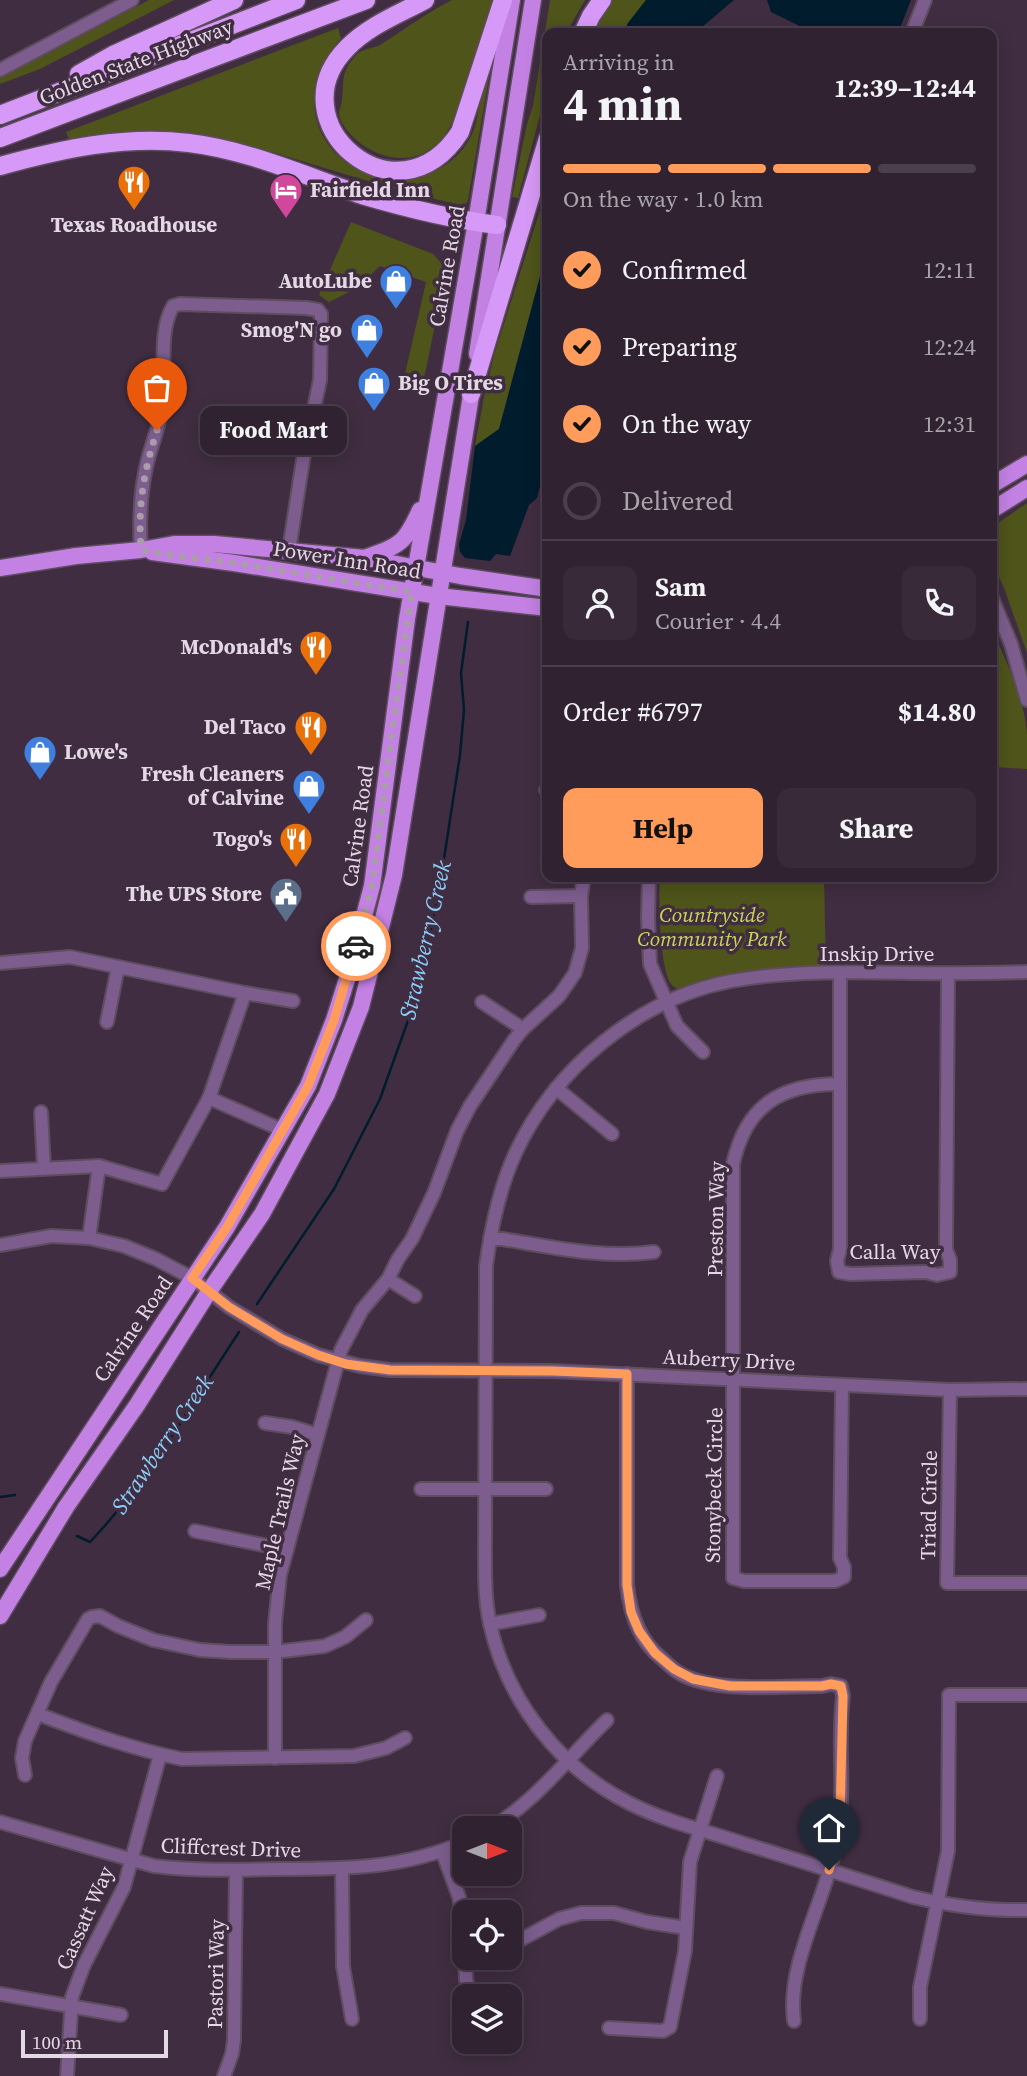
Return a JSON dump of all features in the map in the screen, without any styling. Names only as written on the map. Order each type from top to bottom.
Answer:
[{"type":"highway","points":[[6,112],[113,55],[234,0]]},
{"type":"highway","name":"Golden State Highway","points":[[6,112],[296,0]]},
{"type":"highway","name":"Golden State Highway","points":[[0,138],[366,0]]},
{"type":"highway","points":[[425,0],[354,41],[337,59],[329,74],[325,97],[328,121],[338,140],[348,151],[374,167],[398,170],[421,167],[436,160],[450,147],[460,132],[507,0]]},
{"type":"highway","points":[[585,28],[602,0]]},
{"type":"highway","points":[[0,166],[53,152],[107,143],[189,143],[257,159],[408,208],[497,225]]},
{"type":"highway","points":[[471,394],[542,158]]},
{"type":"main road","name":"Calvine Road","points":[[0,1569],[227,1227],[308,1086],[334,1020],[372,886],[412,592],[476,222],[507,0]]},
{"type":"main road","name":"Calvine Road","points":[[0,1616],[66,1507],[137,1405],[209,1290],[262,1214],[327,1094],[361,1007],[394,875],[533,0]]},
{"type":"main road","points":[[997,482],[1027,464]]},
{"type":"main road","points":[[365,558],[396,547],[411,530],[430,487]]},
{"type":"main road","points":[[997,507],[1027,488]]},
{"type":"main road","name":"Power Inn Road","points":[[0,568],[174,544],[214,544],[365,558],[416,569],[542,588]]},
{"type":"main road","name":"Power Inn Road","points":[[141,550],[438,596],[542,607]]},
{"type":"street","points":[[0,70],[132,0]]},
{"type":"street","points":[[914,28],[925,0]]},
{"type":"street","points":[[141,550],[141,494],[163,404],[166,324],[173,306],[180,304],[306,308],[318,310],[321,314],[320,380],[303,460],[289,550]]},
{"type":"street","points":[[997,610],[1011,644],[1027,699]]},
{"type":"street","name":"Maple Trails Way","points":[[275,1758],[275,1623],[280,1576],[337,1361],[362,1310],[388,1279],[425,1214],[457,1130],[470,1106],[514,1040],[559,996],[575,973],[582,948],[583,882]]},
{"type":"street","points":[[649,882],[650,964],[677,1026],[703,1052]]},
{"type":"street","points":[[531,897],[581,896]]},
{"type":"street","points":[[0,964],[70,957],[293,1001]]},
{"type":"street","points":[[107,1022],[118,967]]},
{"type":"street","name":"Inskip Drive","points":[[1027,972],[840,973],[780,975],[728,981],[646,1013],[604,1041],[556,1088],[536,1116],[516,1152],[497,1205],[486,1266],[485,1490],[485,1586],[490,1624],[498,1654],[518,1697],[549,1743],[592,1781],[656,1815],[938,1903],[974,1909],[1027,1910]]},
{"type":"street","name":"Calla Way","points":[[840,973],[840,1249],[837,1261],[839,1272],[851,1275],[926,1272],[937,1275],[950,1272],[946,1249],[948,974]]},
{"type":"street","points":[[0,1171],[99,1166],[162,1184],[209,1098],[245,993]]},
{"type":"street","points":[[482,1002],[523,1029]]},
{"type":"street","name":"Preston Way","points":[[734,1380],[733,1164],[739,1142],[756,1114],[772,1099],[808,1085],[839,1084]]},
{"type":"street","points":[[556,1088],[612,1134]]},
{"type":"street","points":[[209,1098],[282,1130]]},
{"type":"street","points":[[41,1112],[44,1168]]},
{"type":"street","points":[[89,1238],[99,1166]]},
{"type":"street","name":"Auberry Drive","points":[[0,1245],[51,1236],[89,1238],[124,1246],[192,1278],[229,1307],[294,1345],[337,1361],[360,1366],[390,1370],[627,1374],[842,1386],[1027,1390]]},
{"type":"street","points":[[490,1239],[594,1253],[632,1255],[654,1252]]},
{"type":"street","points":[[388,1279],[415,1296]]},
{"type":"street","points":[[627,1374],[627,1585],[635,1623],[655,1653],[674,1669],[693,1679],[730,1686],[841,1686],[841,1806],[837,1843],[794,1983],[794,2021]]},
{"type":"street","name":"Stonybeck Circle","points":[[734,1380],[732,1567],[733,1578],[744,1581],[835,1581],[844,1577],[841,1558],[842,1386]]},
{"type":"street","name":"Triad Circle","points":[[950,1390],[947,1583],[1027,1583]]},
{"type":"street","points":[[265,1423],[318,1435]]},
{"type":"street","points":[[421,1489],[546,1489]]},
{"type":"street","points":[[195,1531],[287,1550]]},
{"type":"street","points":[[490,1624],[539,1615]]},
{"type":"street","points":[[24,1775],[22,1750],[51,1682],[92,1616],[100,1616],[140,1636],[182,1646],[231,1652],[325,1646],[345,1637],[366,1620]]},
{"type":"street","points":[[920,2019],[920,1987],[944,1876],[949,1839],[949,1695],[1027,1695]]},
{"type":"street","points":[[38,1714],[86,1732],[160,1755],[182,1759],[354,1756],[386,1748],[405,1738]]},
{"type":"street","points":[[510,1816],[540,1791],[607,1720]]},
{"type":"street","name":"Cassatt Way","points":[[67,2076],[71,2008],[79,1976],[124,1887],[160,1755]]},
{"type":"street","points":[[609,2028],[663,2031],[670,2027],[685,1951],[688,1872],[717,1776]]},
{"type":"street","name":"Cliffcrest Drive","points":[[0,1822],[153,1866],[175,1868],[342,1869],[399,1863],[452,1847]]},
{"type":"street","points":[[442,1851],[460,1900]]},
{"type":"street","points":[[342,1869],[343,1966],[352,2020]]},
{"type":"street","name":"Pastori Way","points":[[224,2076],[234,2040],[236,1870]]},
{"type":"street","points":[[522,1939],[559,1919],[581,1913],[614,1913],[647,1922],[687,1928]]},
{"type":"street","points":[[0,1994],[121,2015]]},
{"type":"green space","points":[[149,0],[174,0],[40,69],[0,84],[0,78]]},
{"type":"green space","points":[[452,0],[493,0],[471,76],[447,132],[428,151],[417,156],[394,158],[372,151],[353,137],[340,117],[346,68],[359,53],[380,45]]},
{"type":"green space","points":[[550,0],[585,0],[569,28],[546,28]]},
{"type":"green space","points":[[612,0],[646,0],[626,28],[596,28]]},
{"type":"green space","points":[[338,28],[341,38],[325,62],[315,89],[315,111],[320,131],[331,148],[346,162],[363,172],[382,177],[403,179],[431,173],[460,152],[476,124],[483,81],[493,54],[466,204],[401,191],[275,153],[216,139],[70,142],[66,132]]},
{"type":"green space","points":[[542,50],[542,108],[518,198],[512,197],[527,124],[533,106]]},
{"type":"green space","points":[[542,204],[542,269],[499,429],[475,446],[494,355]]},
{"type":"green space","points":[[351,222],[433,254],[442,264],[443,287],[422,388],[402,387],[426,282],[380,266],[357,288],[329,302],[319,295]]},
{"type":"green space","points":[[1027,503],[1027,653],[997,573],[997,524]]},
{"type":"green space","points":[[997,642],[1023,708],[1027,735],[1027,769],[997,767]]},
{"type":"green space","name":"Countryside Community Park","points":[[660,882],[824,882],[826,969],[759,969],[706,979],[680,991],[671,984],[667,976],[660,916]]},
{"type":"water","points":[[646,0],[734,0],[701,28],[626,28]]},
{"type":"water","points":[[767,0],[911,0],[900,28],[804,28],[771,12]]},
{"type":"water","points":[[542,269],[542,478],[537,498],[529,505],[510,556],[496,554],[490,561],[465,558],[460,552],[459,544],[466,520],[475,446],[499,429]]},
{"type":"waterway","name":"Strawberry Creek","points":[[257,1304],[334,1189],[380,1099],[416,998],[439,891],[460,755],[464,710],[461,673],[468,622]]},
{"type":"waterway","name":"Strawberry Creek","points":[[77,1536],[90,1542],[132,1493],[239,1332]]},
{"type":"waterway","name":"Strawberry Creek","points":[[0,1497],[15,1495]]},
{"type":"way so far","points":[[157,430],[141,494],[141,550],[412,592],[372,886],[356,946]]},
{"type":"place","name":"Texas Roadhouse","points":[[134,212]]},
{"type":"place","name":"Fairfield Inn","points":[[286,220]]},
{"type":"place","name":"AutoLube","points":[[396,311]]},
{"type":"place","name":"Smog'N go","points":[[367,360]]},
{"type":"place","name":"Big O Tires","points":[[374,413]]},
{"type":"place","name":"Food Mart","points":[[157,430]]},
{"type":"place","name":"McDonald's","points":[[316,677]]},
{"type":"place","name":"Del Taco","points":[[311,757]]},
{"type":"place","name":"Lowe's","points":[[40,782]]},
{"type":"place","name":"Fresh Cleaners of Calvine","points":[[309,816]]},
{"type":"place","name":"Togo's","points":[[296,869]]},
{"type":"place","name":"The UPS Store","points":[[286,924]]},
{"type":"route","points":[[356,946],[334,1020],[308,1086],[227,1227],[192,1278],[229,1307],[282,1339],[346,1364],[390,1370],[627,1374],[627,1585],[635,1623],[655,1653],[682,1675],[704,1683],[730,1686],[841,1686],[841,1806],[837,1843],[829,1870]]}]
